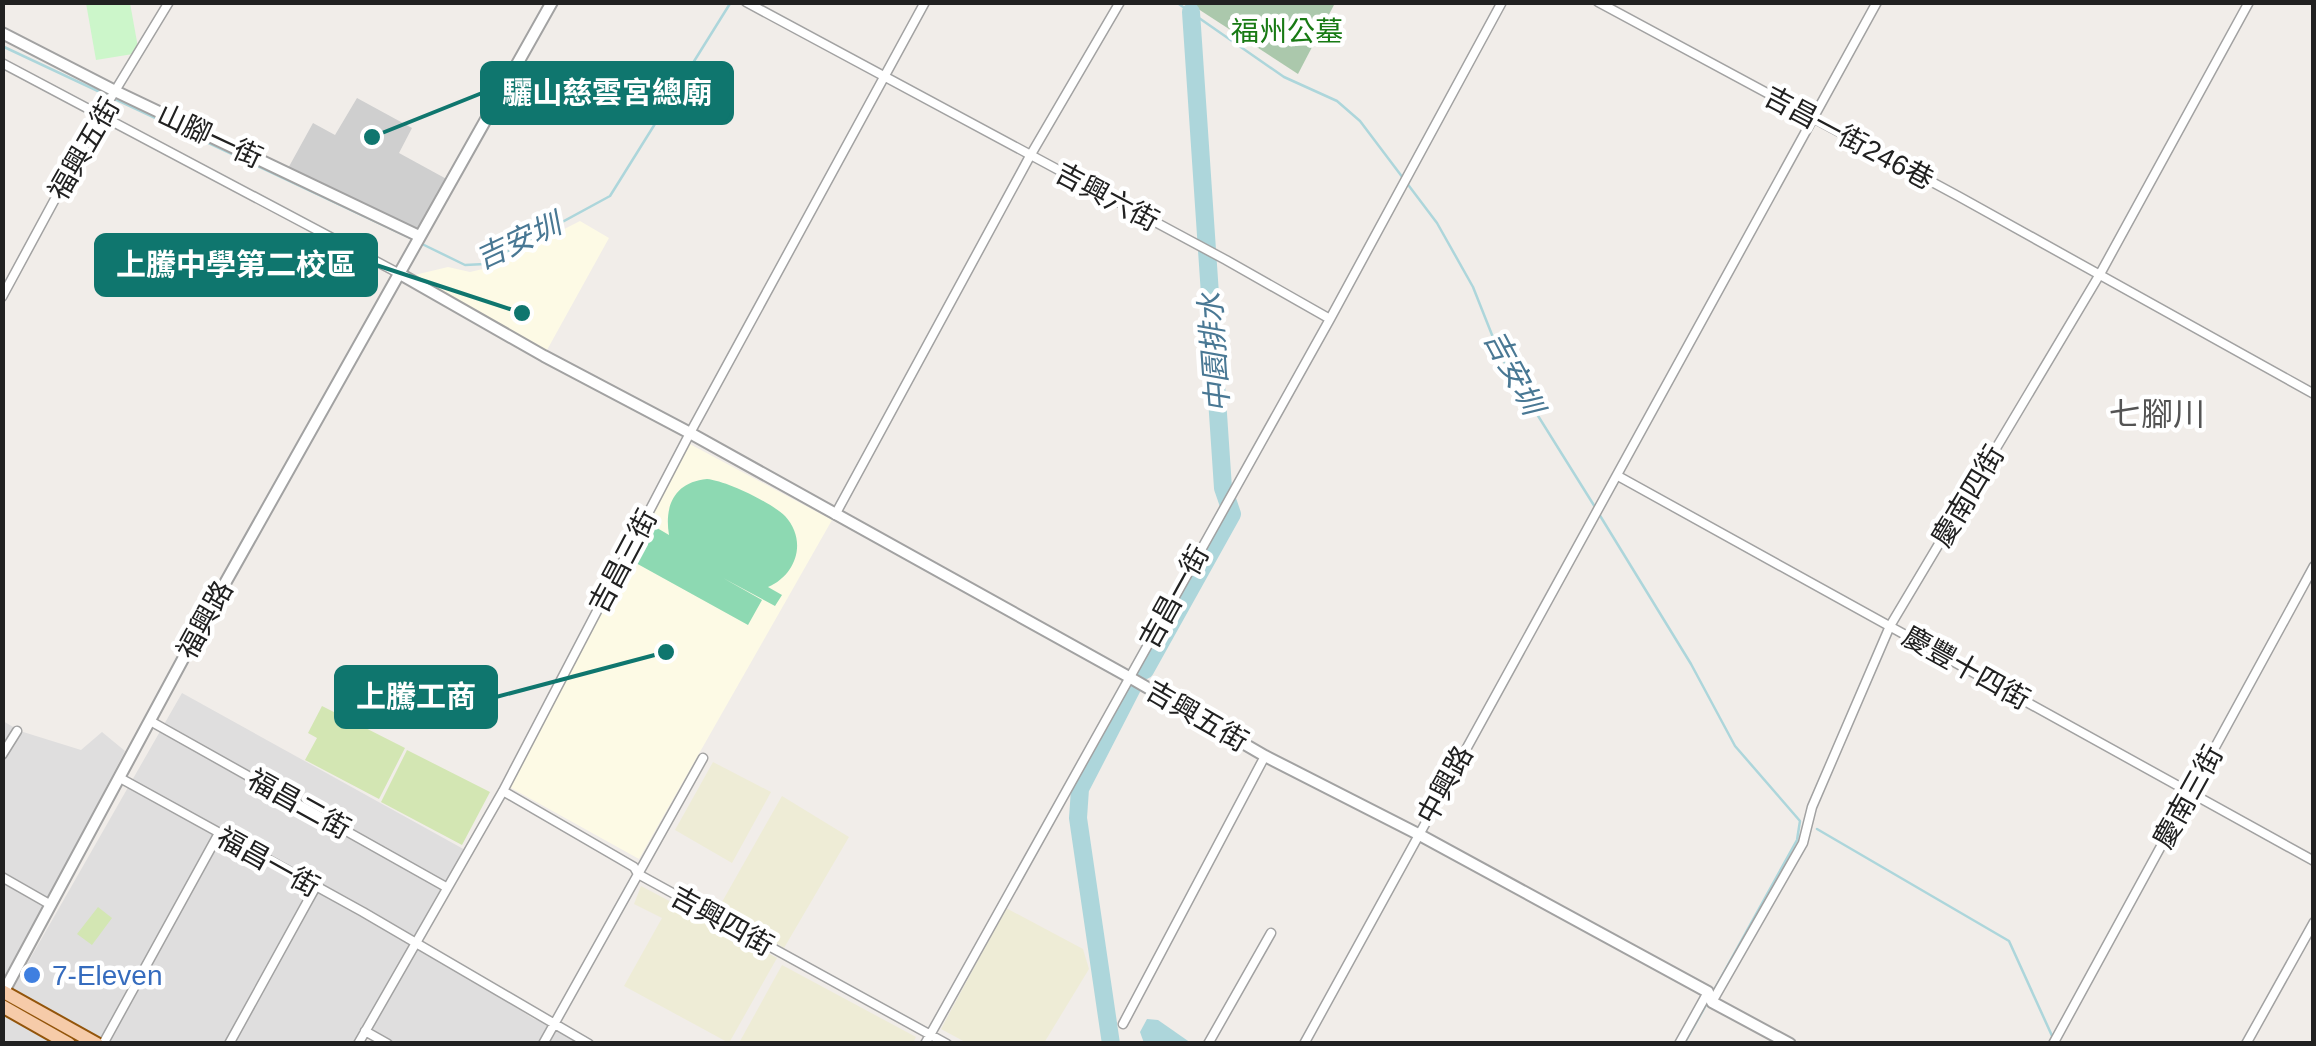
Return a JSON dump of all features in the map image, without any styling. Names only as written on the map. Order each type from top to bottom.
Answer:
[{"type":"main road","points":[[3,996],[100,1044]]},
{"type":"main road","points":[[3,996],[69,1044]]},
{"type":"street","name":"福興五街","points":[[2,297],[101,114],[169,2]]},
{"type":"street","name":"福興路","points":[[3,996],[197,633],[552,2]]},
{"type":"street","name":"吉興六街","points":[[746,2],[1205,248],[1330,320]]},
{"type":"street","name":"吉昌三街","points":[[358,1044],[503,790],[690,433],[925,2]]},
{"type":"street","points":[[835,516],[1030,156],[1120,2]]},
{"type":"street","name":"吉昌一街","points":[[928,1039],[1330,320],[1502,2]]},
{"type":"street","name":"吉昌一街246巷","points":[[1598,2],[2314,394]]},
{"type":"street","points":[[1618,476],[1876,2]]},
{"type":"street","name":"慶南四街","points":[[1679,1044],[1803,843],[1812,807],[1890,626],[2100,274],[2249,2]]},
{"type":"street","name":"山腳一街","points":[[2,33],[416,241]]},
{"type":"street","points":[[2,63],[400,274]]},
{"type":"street","name":"吉興五街","points":[[400,274],[1265,756],[1418,834],[1790,1044]]},
{"type":"street","name":"中興路","points":[[1304,1044],[1618,476]]},
{"type":"street","name":"慶豐十四街","points":[[1618,476],[2314,861]]},
{"type":"street","name":"慶南三街","points":[[2053,1044],[2314,566]]},
{"type":"street","name":"福昌二街","points":[[152,722],[446,887]]},
{"type":"street","points":[[2,755],[16,731]]},
{"type":"street","points":[[1122,1024],[1265,756]]},
{"type":"street","points":[[543,1044],[703,758]]},
{"type":"street","name":"福昌一街","points":[[120,778],[589,1044]]},
{"type":"street","name":"吉興四街","points":[[503,790],[634,867],[638,874],[928,1039],[948,1044]]},
{"type":"street","points":[[100,1044],[218,834]]},
{"type":"street","points":[[2,878],[51,905]]},
{"type":"street","points":[[228,1044],[315,888]]},
{"type":"street","points":[[2246,1044],[2314,922]]},
{"type":"street","points":[[1208,1044],[1271,933]]},
{"type":"street","points":[[365,1032],[388,1044]]},
{"type":"shaded area","points":[[357,98],[412,128],[399,153],[452,182],[419,236],[286,172],[313,123],[335,135]]},
{"type":"shaded area","points":[[580,221],[609,238],[547,350],[406,277],[448,267],[470,272],[487,268]]},
{"type":"shaded area","points":[[688,443],[832,520],[639,859],[504,784]]},
{"type":"shaded area","points":[[182,693],[467,851],[417,944],[534,1019],[554,1024],[588,1043],[388,1043],[365,1032],[358,1044],[3,1044],[3,1006]]},
{"type":"shaded area","points":[[3,721],[20,731],[81,750],[102,732],[125,751],[3,978]]},
{"type":"shaded area","points":[[713,762],[771,792],[732,863],[675,830]]},
{"type":"shaded area","points":[[782,796],[849,837],[784,948],[718,909]]},
{"type":"shaded area","points":[[641,886],[777,958],[729,1043],[624,986],[662,918],[634,904]]},
{"type":"shaded area","points":[[1006,908],[1083,949],[1089,969],[1044,1043],[967,1043],[941,1029]]},
{"type":"shaded area","points":[[782,965],[916,1037],[913,1043],[739,1043]]},
{"type":"green space","points":[[86,3],[130,3],[139,53],[96,60]]},
{"type":"green space","name":"福州公墓","points":[[1189,3],[1335,3],[1298,74]]},
{"type":"green space","points":[[707,479],[737,488],[769,505],[785,516],[796,536],[792,566],[768,587],[782,595],[775,606],[723,578],[762,600],[748,625],[634,562],[647,536],[642,532],[647,522],[669,535],[668,514],[674,497],[687,485]]},
{"type":"green space","points":[[322,706],[405,748],[379,799],[305,760],[317,738],[308,733]]},
{"type":"green space","points":[[407,750],[490,792],[462,845],[381,802]]},
{"type":"green space","points":[[98,907],[112,918],[92,945],[77,934]]},
{"type":"water","points":[[1147,1019],[1158,1020],[1191,1043],[1144,1043],[1140,1032]]},
{"type":"waterway","name":"吉安圳","points":[[420,243],[465,265],[485,264],[610,196],[731,2]]},
{"type":"waterway","name":"吉安圳","points":[[1176,2],[1284,77],[1337,101],[1360,121],[1437,223],[1473,287],[1500,355],[1595,507]]},
{"type":"waterway","name":"中園排水","points":[[1145,670],[1232,514],[1223,488],[1191,12]]},
{"type":"waterway","name":"吉安圳","points":[[2,46],[413,239]]},
{"type":"waterway","name":"吉安圳","points":[[1599,514],[1691,664],[1735,746],[1800,821],[1797,840],[1713,992]]},
{"type":"waterway","name":"中園排水","points":[[1111,1044],[1078,818],[1080,789],[1132,688]]},
{"type":"waterway","points":[[1817,829],[2009,941],[2053,1038]]},
{"type":"waterway","points":[[1684,1044],[1706,1005]]},
{"type":"place","name":"驪山慈雲宮總廟","points":[[372,137]]},
{"type":"place","name":"上騰中學第二校區","points":[[522,313]]},
{"type":"place","name":"上騰工商","points":[[666,652]]},
{"type":"place","name":"7-Eleven","points":[[32,975]]},
{"type":"district","name":"七腳川","points":[[2157,414]]}]
